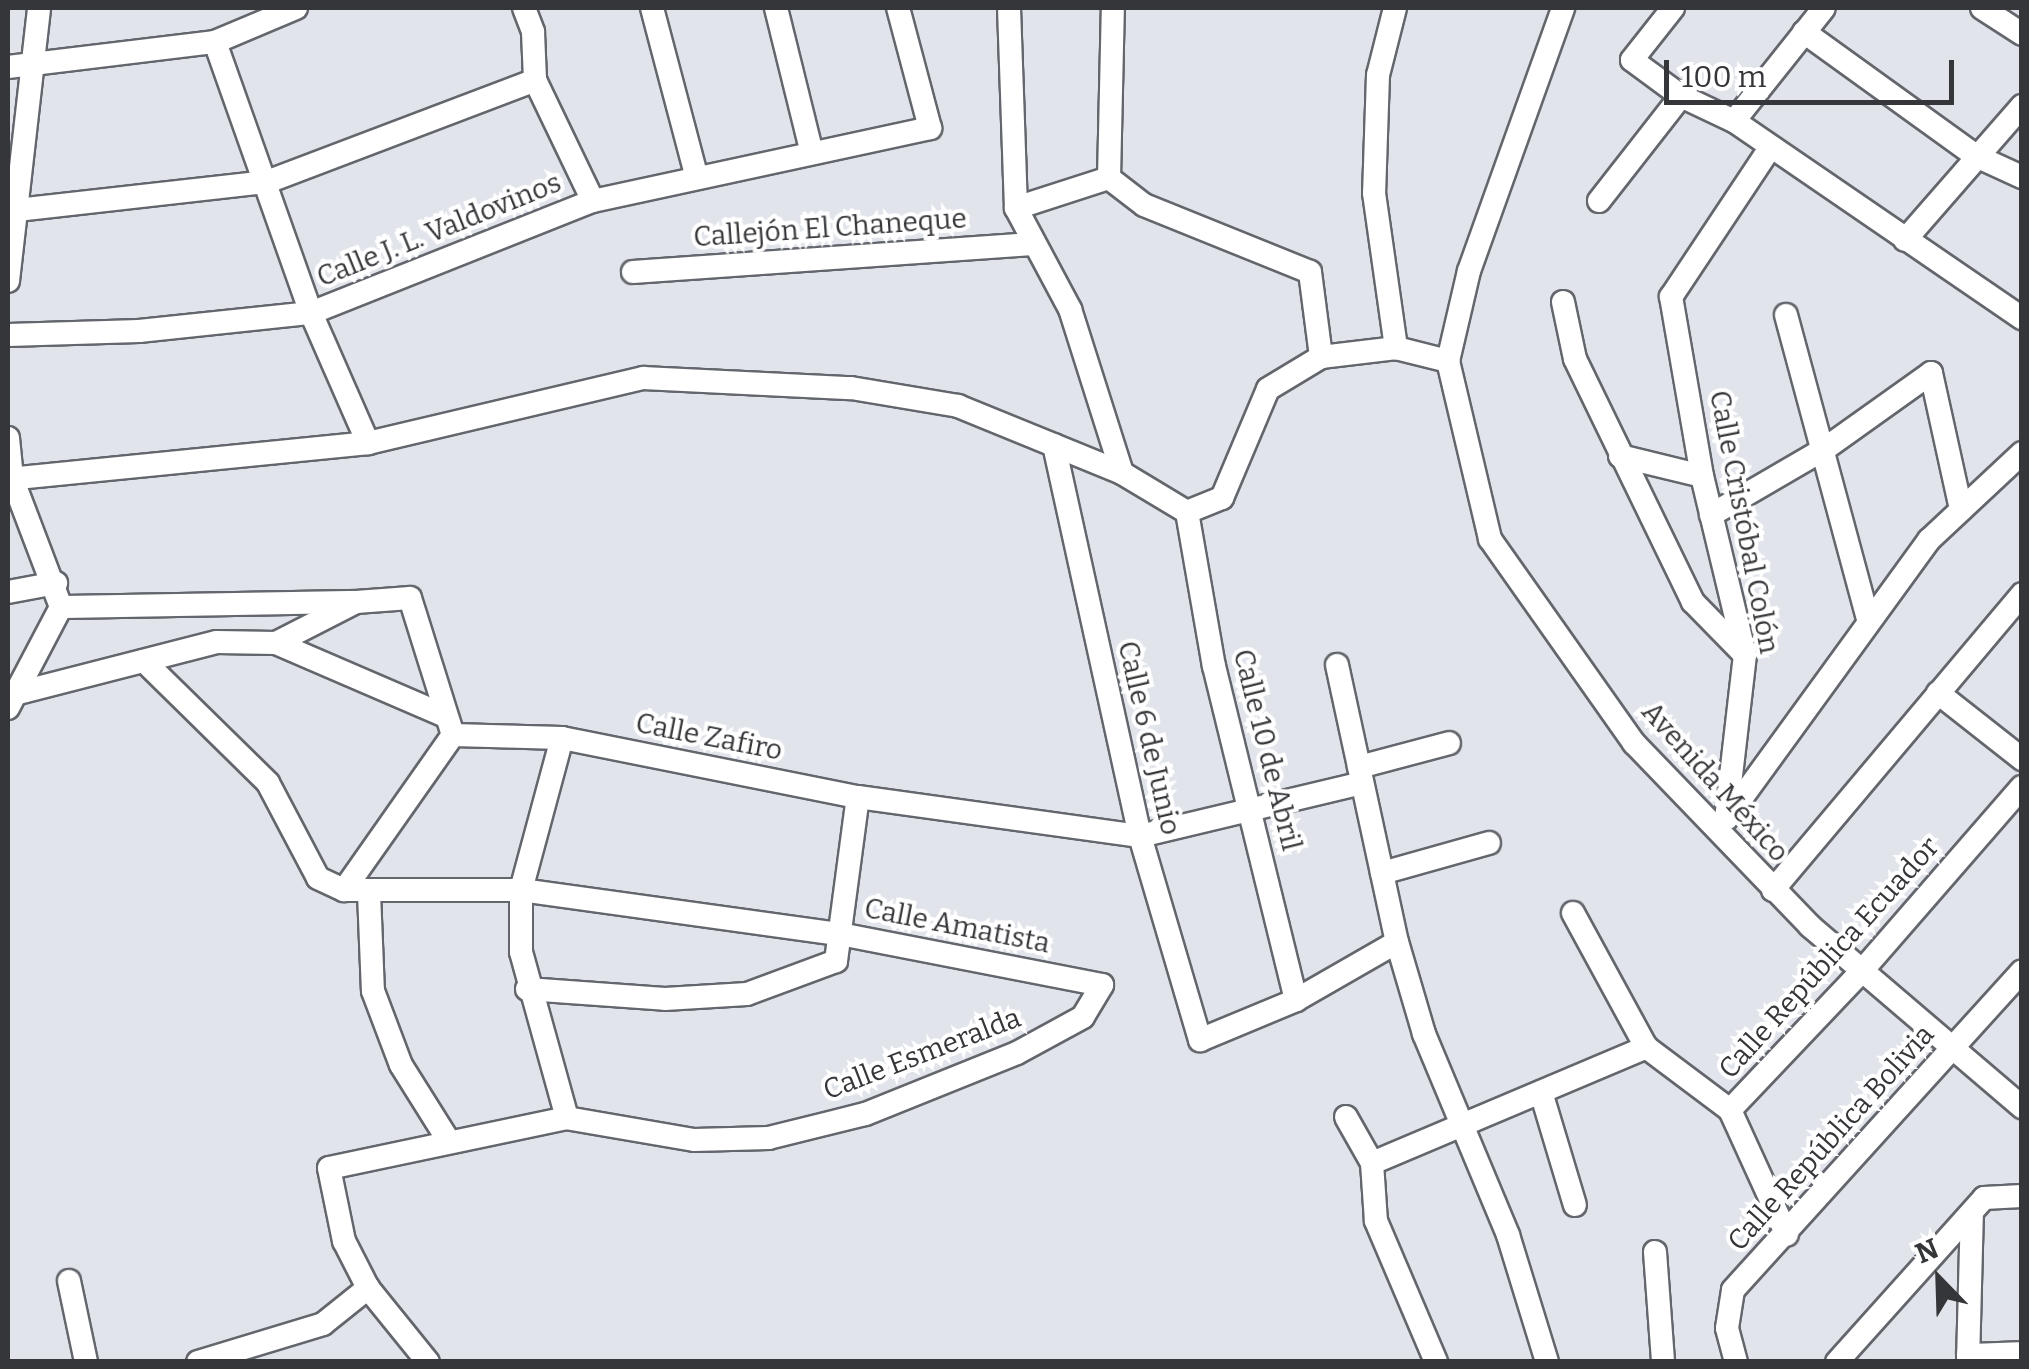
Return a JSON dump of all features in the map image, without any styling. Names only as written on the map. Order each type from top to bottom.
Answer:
[{"type":"street","points":[[8,281],[11,211],[40,8]]},
{"type":"street","points":[[8,67],[214,42],[296,8]]},
{"type":"street","points":[[524,8],[533,32],[535,80],[593,200]]},
{"type":"street","points":[[652,8],[696,175]]},
{"type":"street","points":[[776,8],[812,154]]},
{"type":"street","name":"Calle J. L. Valdovinos","points":[[8,335],[140,332],[310,314],[593,200],[930,128],[898,8]]},
{"type":"street","points":[[1009,8],[1016,208],[1070,309],[1122,473]]},
{"type":"street","points":[[1108,178],[1113,8]]},
{"type":"street","points":[[1395,8],[1378,75],[1374,193],[1396,348]]},
{"type":"street","points":[[10,478],[368,443],[642,378],[852,388],[958,406],[1122,473],[1187,512],[1222,498],[1268,389],[1322,357],[1396,348],[1448,361],[1469,270],[1563,8]]},
{"type":"street","points":[[1673,8],[1632,60],[1682,96],[1734,121],[2022,318]]},
{"type":"street","points":[[1734,121],[1824,8]]},
{"type":"street","points":[[1982,8],[2022,34]]},
{"type":"street","points":[[1804,32],[1976,156],[2022,177]]},
{"type":"street","points":[[214,42],[310,314],[368,443]]},
{"type":"street","points":[[11,211],[266,182],[535,80]]},
{"type":"street","points":[[1599,201],[1682,96]]},
{"type":"street","points":[[1906,240],[2022,106]]},
{"type":"street","name":"Calle Cristóbal Colón","points":[[1721,826],[1745,654],[1702,476],[1671,297],[1770,148]]},
{"type":"street","points":[[1016,208],[1108,178]]},
{"type":"street","points":[[1108,178],[1144,205],[1310,272],[1322,357]]},
{"type":"street","name":"Callejón El Chaneque","points":[[632,272],[1032,244]]},
{"type":"street","points":[[1562,302],[1575,359],[1693,602],[1745,654]]},
{"type":"street","points":[[1786,315],[1826,448],[1868,618]]},
{"type":"street","name":"Avenida México","points":[[1448,361],[1490,539],[1634,743],[1721,826],[1773,890],[1861,972],[2022,1107]]},
{"type":"street","points":[[1711,515],[1826,448],[1931,373],[1961,510]]},
{"type":"street","points":[[8,438],[10,478],[58,595],[13,700]]},
{"type":"street","name":"Calle 6 de Junio","points":[[1054,445],[1140,836],[1200,1040],[1296,1000]]},
{"type":"street","points":[[1721,826],[1868,618],[1961,510],[2010,476],[2022,453]]},
{"type":"street","points":[[1620,456],[1702,476]]},
{"type":"street","name":"Calle 10 de Abril","points":[[1187,512],[1214,666],[1296,1000]]},
{"type":"street","points":[[8,592],[356,602],[410,598],[448,725],[344,890]]},
{"type":"street","points":[[1773,890],[2022,594]]},
{"type":"street","points":[[276,642],[356,602]]},
{"type":"street","points":[[13,700],[217,642],[276,642],[448,725]]},
{"type":"street","points":[[144,661],[268,784],[318,878],[344,890],[521,890],[844,934],[858,798]]},
{"type":"street","points":[[1337,665],[1397,942],[1424,1034],[1463,1122],[1547,1362]]},
{"type":"street","points":[[1938,693],[2022,759]]},
{"type":"street","name":"Calle Zafiro","points":[[448,725],[562,738],[858,798],[1140,836]]},
{"type":"street","points":[[562,738],[521,890],[526,990],[567,1118]]},
{"type":"street","points":[[1140,836],[1361,775],[1450,743]]},
{"type":"street","name":"Calle República Ecuador","points":[[1787,1235],[1730,1110],[1861,972],[2022,787]]},
{"type":"street","points":[[1382,873],[1489,843]]},
{"type":"street","points":[[369,893],[373,991],[401,1066],[448,1140]]},
{"type":"street","points":[[1573,913],[1646,1048],[1730,1110]]},
{"type":"street","name":"Calle Amatista","points":[[526,990],[664,999],[746,994],[836,961],[844,934],[1102,985]]},
{"type":"street","points":[[1296,1000],[1397,942]]},
{"type":"street","name":"Calle República Bolivia","points":[[1736,1362],[1727,1328],[1733,1290],[1787,1235],[2022,971]]},
{"type":"street","name":"Calle Esmeralda","points":[[368,1288],[344,1241],[329,1168],[567,1118],[694,1140],[769,1138],[865,1114],[1017,1052],[1083,1016],[1102,985]]},
{"type":"street","points":[[1372,1163],[1646,1048]]},
{"type":"street","points":[[1541,1092],[1575,1204]]},
{"type":"street","points":[[1346,1117],[1372,1163],[1376,1221],[1436,1362]]},
{"type":"street","points":[[1837,1362],[1978,1206],[2022,1196]]},
{"type":"street","points":[[1978,1206],[1968,1358],[2022,1354]]},
{"type":"street","points":[[1655,1252],[1662,1362]]},
{"type":"street","points":[[69,1281],[86,1362]]},
{"type":"street","points":[[198,1362],[268,1354],[323,1324],[368,1288],[428,1362]]}]
